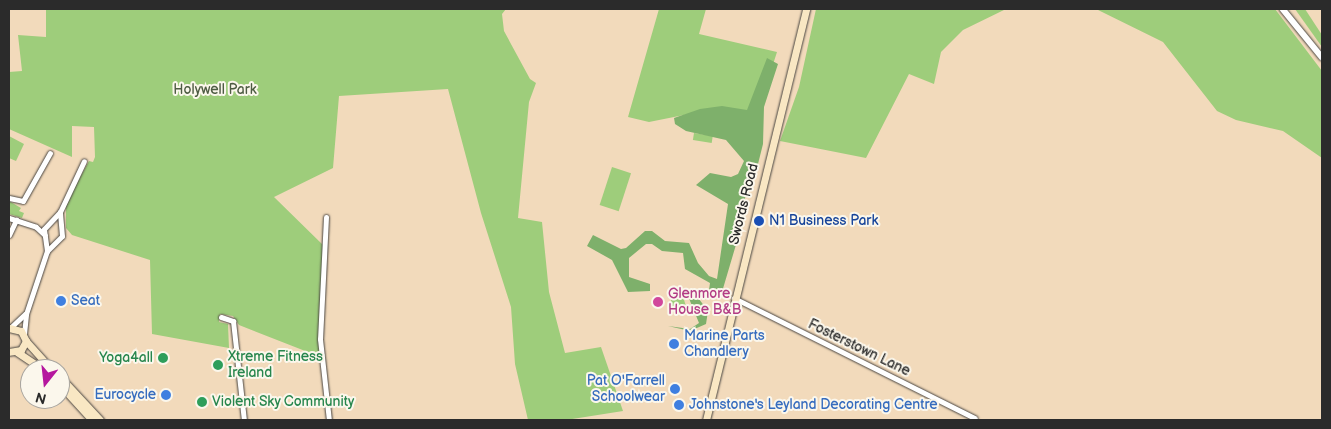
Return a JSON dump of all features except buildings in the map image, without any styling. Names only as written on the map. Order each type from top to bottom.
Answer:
[{"type":"main road","name":"Swords Road","points":[[706,420],[734,298],[806,9]]},
{"type":"main road","points":[[9,328],[18,328],[43,359]]},
{"type":"main road","points":[[23,359],[11,353],[25,337]]},
{"type":"main road","points":[[70,388],[100,420]]},
{"type":"main road","points":[[70,396],[92,420]]},
{"type":"main road","name":"Swords Road","points":[[710,406],[711,420]]},
{"type":"street","points":[[1284,9],[1322,57]]},
{"type":"street","points":[[9,198],[23,201],[50,153]]},
{"type":"street","points":[[25,337],[26,314],[47,251],[45,236],[49,224],[60,212],[84,161]]},
{"type":"street","points":[[47,251],[62,235],[60,212]]},
{"type":"street","points":[[326,217],[320,339],[329,420]]},
{"type":"street","points":[[9,218],[36,227],[45,236],[57,241]]},
{"type":"street","points":[[9,235],[16,220]]},
{"type":"street","points":[[36,227],[49,224],[61,227]]},
{"type":"street","name":"Fosterstown Lane","points":[[734,298],[975,418]]},
{"type":"street","points":[[9,328],[26,314]]},
{"type":"street","points":[[221,317],[233,321],[244,420]]},
{"type":"green space","name":"Holywell Park","points":[[46,9],[506,9],[502,14],[504,31],[530,79],[536,83],[529,102],[518,218],[542,222],[549,292],[565,353],[601,347],[623,411],[566,420],[528,420],[515,364],[511,307],[481,213],[448,89],[339,96],[333,168],[274,197],[324,246],[321,353],[318,356],[239,325],[233,316],[220,314],[219,322],[228,324],[229,348],[152,334],[150,260],[72,235],[66,228],[66,203],[89,161],[93,162],[95,157],[94,127],[72,126],[72,157],[9,129],[9,72],[22,71],[18,35],[46,37]]},
{"type":"green space","points":[[659,9],[706,9],[699,34],[777,52],[756,117],[699,112],[649,122],[628,117]]},
{"type":"green space","points":[[816,9],[1006,9],[963,30],[941,52],[934,84],[909,74],[866,158],[780,141],[799,87]]},
{"type":"green space","points":[[1096,9],[1275,9],[1322,71],[1322,158],[1283,131],[1236,120],[1217,111],[1163,42]]},
{"type":"green space","points":[[1295,9],[1305,9],[1322,35],[1322,47]]},
{"type":"green space","points":[[767,58],[778,64],[764,107],[763,144],[754,180],[744,200],[743,221],[722,292],[708,297],[710,283],[685,269],[683,253],[662,251],[652,244],[646,244],[629,258],[629,277],[650,284],[650,291],[628,292],[612,260],[587,246],[593,235],[621,249],[626,248],[645,231],[652,231],[665,241],[689,243],[698,263],[709,276],[717,279],[728,204],[696,185],[710,173],[731,177],[738,174],[744,161],[726,140],[686,131],[675,124],[674,118],[700,109],[722,106],[747,110]]},
{"type":"green space","points":[[694,133],[713,136],[712,143],[693,140]]},
{"type":"green space","points":[[9,136],[24,144],[16,161],[9,158]]},
{"type":"green space","points":[[612,167],[631,173],[619,211],[600,205]]},
{"type":"green space","points":[[9,201],[21,208],[19,211],[24,213],[22,218],[9,214]]},
{"type":"green space","points":[[671,295],[683,296],[688,314],[671,307]]},
{"type":"green space","points":[[688,296],[699,299],[708,311],[706,324],[690,331],[668,326],[690,329],[699,323]]},
{"type":"place","name":"N1 Business Park","points":[[759,221]]},
{"type":"place","name":"Seat","points":[[61,301]]},
{"type":"place","name":"Glenmore House B&B","points":[[658,302]]},
{"type":"place","name":"Marine Parts Chandlery","points":[[674,344]]},
{"type":"place","name":"Yoga4all","points":[[163,358]]},
{"type":"place","name":"Xtreme Fitness Ireland","points":[[218,365]]},
{"type":"place","name":"Pat O'Farrell Schoolwear","points":[[675,389]]},
{"type":"place","name":"Eurocycle","points":[[166,395]]},
{"type":"place","name":"Violent Sky Community","points":[[202,402]]},
{"type":"place","name":"Johnstone's Leyland Decorating Centre","points":[[679,405]]}]
